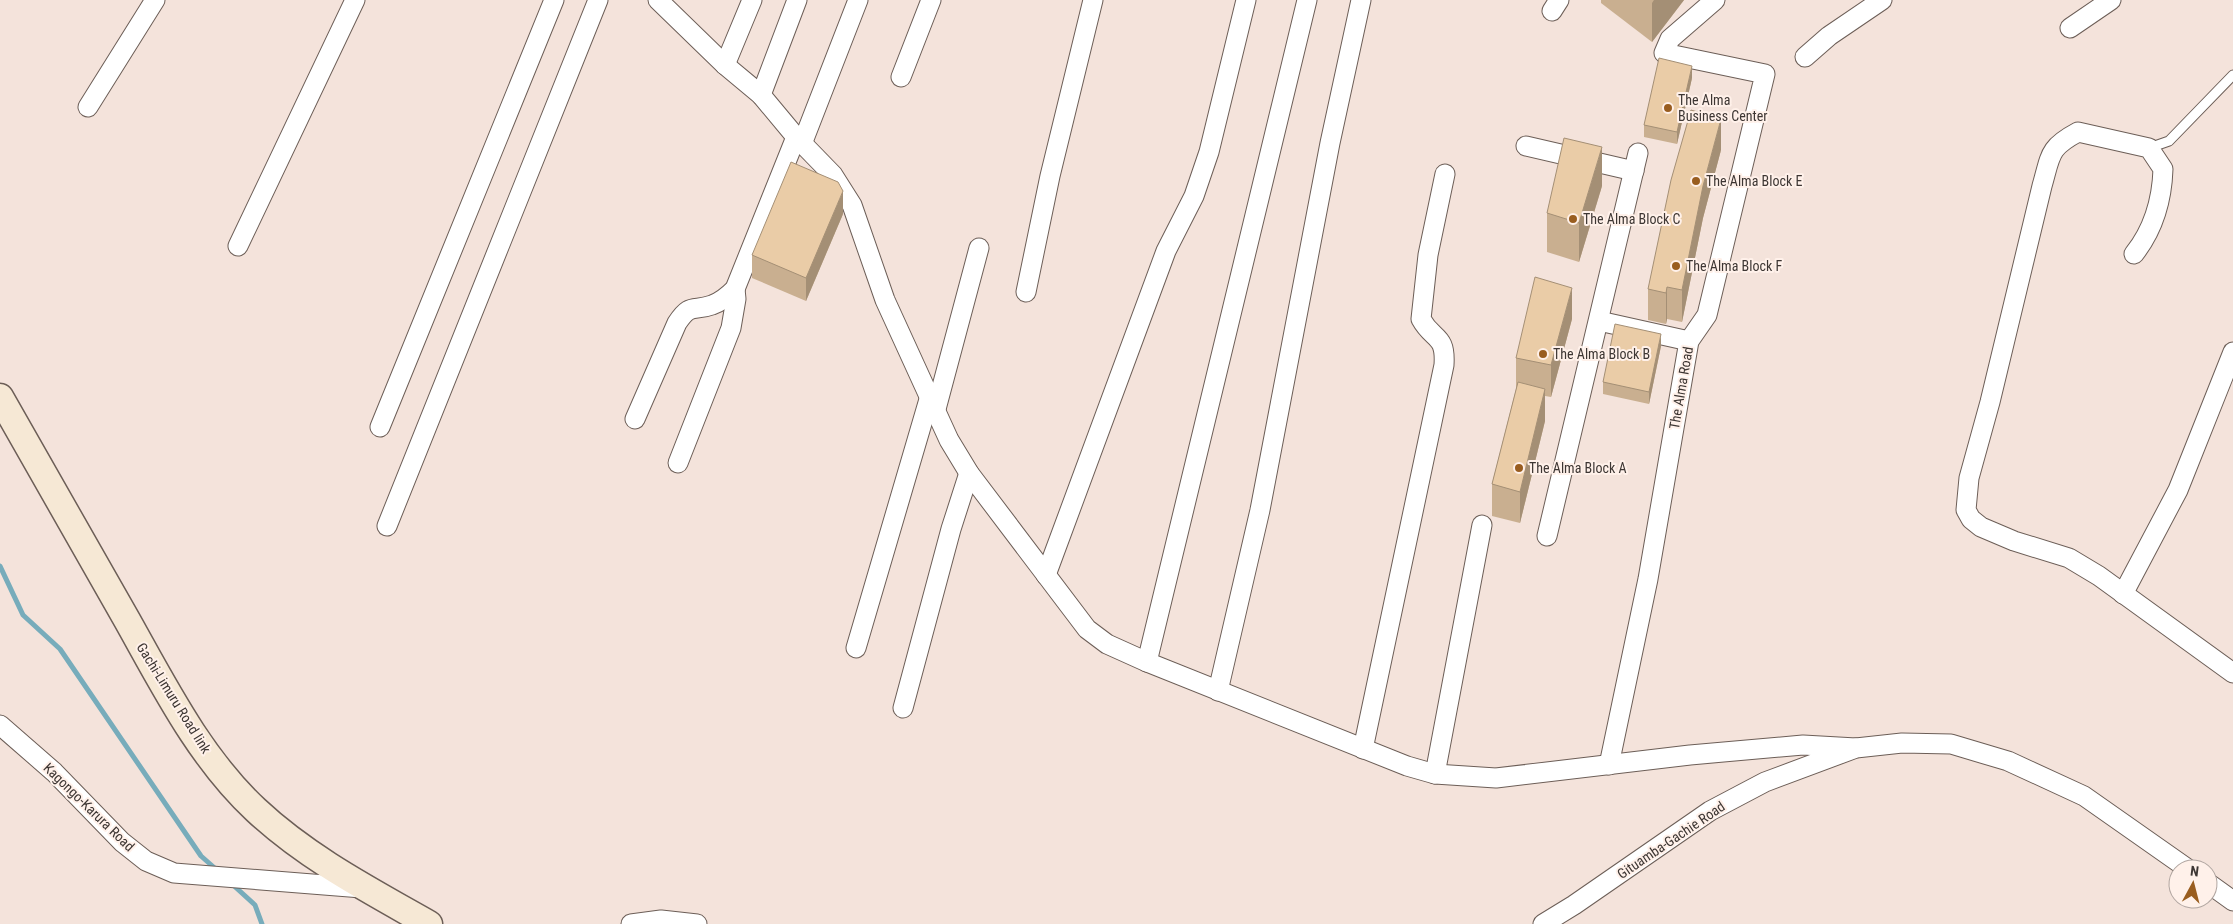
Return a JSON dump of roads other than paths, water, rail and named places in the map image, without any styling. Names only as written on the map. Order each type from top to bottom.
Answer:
[{"type":"main road","name":"Gachi-Limuru Road link","points":[[0,398],[172,699],[212,761],[255,810],[302,848],[429,924]]},
{"type":"street","points":[[88,107],[155,0]]},
{"type":"street","points":[[238,246],[355,0]]},
{"type":"street","points":[[380,427],[554,0]]},
{"type":"street","points":[[387,526],[598,0]]},
{"type":"street","points":[[658,0],[725,65],[761,95],[799,141],[833,175],[852,205],[885,300],[949,440],[969,473],[1087,629],[1107,644],[1363,749],[1407,766],[1435,774],[1496,778],[1803,745],[1856,748]]},
{"type":"street","points":[[725,65],[752,0]]},
{"type":"street","points":[[761,95],[797,0]]},
{"type":"street","points":[[635,419],[684,313],[694,307],[710,306],[725,299],[735,289],[858,0]]},
{"type":"street","points":[[901,77],[931,0]]},
{"type":"street","points":[[1026,292],[1050,176],[1093,0]]},
{"type":"street","points":[[1046,575],[1166,252],[1194,196],[1209,152],[1246,0]]},
{"type":"street","points":[[1147,662],[1307,0]]},
{"type":"street","points":[[1218,691],[1260,510],[1326,162],[1361,0]]},
{"type":"street","name":"The Alma Road","points":[[1609,765],[1648,579],[1689,341],[1707,315],[1765,74],[1664,53],[1670,39],[1715,0]]},
{"type":"street","points":[[1806,57],[1829,36],[1882,0]]},
{"type":"street","points":[[2070,28],[2111,0]]},
{"type":"street","points":[[2134,254],[2147,238],[2162,185],[2163,169],[2149,148],[2078,132],[2063,140],[2052,151],[2010,312],[1966,498],[1966,510],[1971,519],[1981,527],[2014,541],[2069,558],[2123,594],[2233,673]]},
{"type":"street","points":[[1526,146],[1634,171]]},
{"type":"street","points":[[1546,536],[1599,322],[1638,153]]},
{"type":"street","points":[[1363,749],[1444,365],[1445,352],[1442,342],[1425,326],[1421,319],[1421,312],[1428,255],[1445,174]]},
{"type":"street","points":[[856,648],[979,248]]},
{"type":"street","points":[[678,463],[731,328],[736,300],[735,289]]},
{"type":"street","points":[[1599,322],[1689,341]]},
{"type":"street","points":[[2123,594],[2178,490],[2233,352]]},
{"type":"street","points":[[903,708],[950,529],[969,473]]},
{"type":"street","points":[[1435,774],[1482,524]]},
{"type":"street","name":"Kagongo-Karura Road","points":[[0,725],[54,772],[122,842],[146,861],[174,873],[366,888]]},
{"type":"street","name":"Gituamba-Gachie Road","points":[[1543,924],[1581,900],[1710,810],[1765,782],[1856,748],[1902,743],[1951,744],[2008,762],[2084,796],[2174,859]]},
{"type":"street","points":[[2218,890],[2233,901]]},
{"type":"street","points":[[631,924],[662,920],[697,924]]},
{"type":"lane","points":[[2149,148],[2169,141],[2233,76]]},
{"type":"waterway","points":[[0,566],[23,615],[60,649],[201,856],[218,871]]},
{"type":"waterway","points":[[232,884],[255,905],[262,924]]},
{"type":"place","name":"The Alma Business Center","points":[[1668,108]]},
{"type":"place","name":"The Alma Block E","points":[[1696,181]]},
{"type":"place","name":"The Alma Block C","points":[[1573,219]]},
{"type":"place","name":"The Alma Block F","points":[[1676,266]]},
{"type":"place","name":"The Alma Block B","points":[[1543,354]]},
{"type":"place","name":"The Alma Block A","points":[[1519,468]]}]
